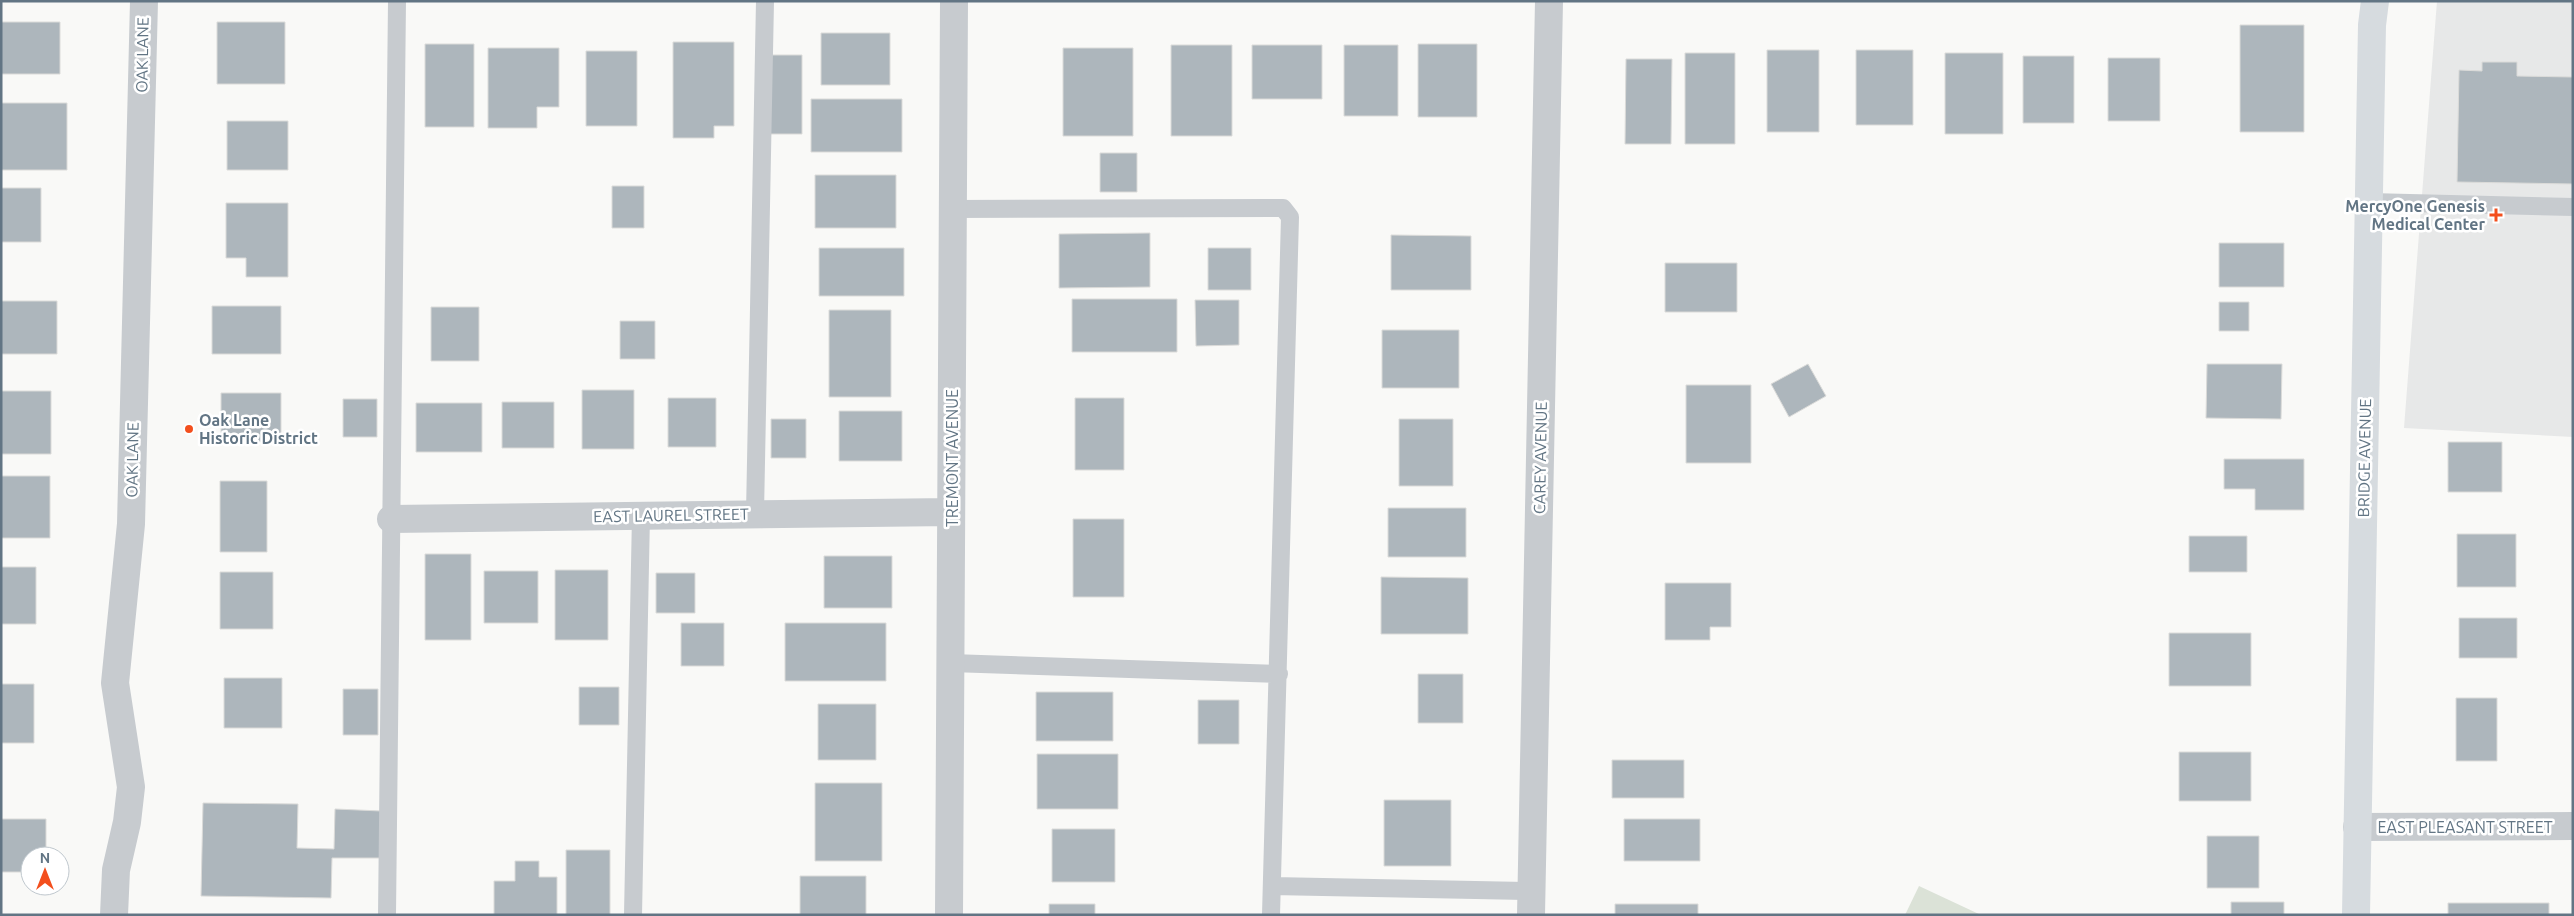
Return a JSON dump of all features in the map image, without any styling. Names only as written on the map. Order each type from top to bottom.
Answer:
[{"type":"street","name":"OAK LANE","points":[[114,915],[116,870],[127,822],[130,786],[115,683],[130,524],[144,1]]},
{"type":"street","name":"TREMONT AVENUE","points":[[949,915],[954,1]]},
{"type":"street","name":"CAREY AVENUE","points":[[1531,903],[1549,1]]},
{"type":"street","name":"BRIDGE AVENUE","points":[[2356,915],[2372,26],[2375,1]]},
{"type":"street","name":"EAST LAUREL STREET","points":[[391,519],[951,512]]},
{"type":"street","name":"EAST PLEASANT STREET","points":[[2357,827],[2573,826]]},
{"type":"lane","points":[[387,915],[397,1]]},
{"type":"lane","points":[[755,513],[765,1]]},
{"type":"lane","points":[[2369,202],[2573,207]]},
{"type":"lane","points":[[953,209],[1284,208],[1290,217],[1271,915]]},
{"type":"lane","points":[[633,915],[641,515]]},
{"type":"lane","points":[[951,663],[1279,674]]},
{"type":"lane","points":[[1272,886],[1531,903]]},
{"type":"shaded area","name":"MercyOne Genesis Medical Center","points":[[2437,1],[2573,1],[2573,437],[2404,428]]},
{"type":"shaded area","points":[[1919,886],[1981,915],[1905,915]]},
{"type":"building","points":[[1,22],[60,22],[60,74],[1,74]]},
{"type":"building","points":[[217,22],[285,22],[285,84],[217,84]]},
{"type":"building","points":[[2240,25],[2304,25],[2304,132],[2240,132]]},
{"type":"building","points":[[821,33],[890,33],[890,85],[821,85]]},
{"type":"building","points":[[673,42],[734,42],[734,126],[714,126],[714,138],[673,138]]},
{"type":"building","points":[[425,44],[474,44],[474,127],[425,127]]},
{"type":"building","points":[[1418,44],[1477,44],[1477,117],[1418,117]]},
{"type":"building","points":[[1171,45],[1232,45],[1232,136],[1171,136]]},
{"type":"building","points":[[1252,45],[1322,45],[1322,99],[1252,99]]},
{"type":"building","points":[[1344,45],[1398,45],[1398,116],[1344,116]]},
{"type":"building","points":[[488,48],[559,48],[559,107],[537,107],[537,128],[488,128]]},
{"type":"building","points":[[1063,48],[1133,48],[1133,136],[1063,136]]},
{"type":"building","points":[[1767,50],[1819,50],[1819,132],[1767,132]]},
{"type":"building","points":[[1856,50],[1913,50],[1913,125],[1856,125]]},
{"type":"building","points":[[586,51],[637,51],[637,126],[586,126]]},
{"type":"building","points":[[1685,53],[1735,53],[1735,144],[1685,144]]},
{"type":"building","points":[[1945,53],[2003,53],[2003,134],[1945,134]]},
{"type":"building","points":[[767,55],[802,55],[802,134],[767,134]]},
{"type":"building","points":[[2023,56],[2074,56],[2074,123],[2023,123]]},
{"type":"building","points":[[2108,58],[2160,58],[2160,121],[2108,121]]},
{"type":"building","points":[[1626,59],[1672,59],[1671,144],[1625,144]]},
{"type":"building","points":[[2482,62],[2517,62],[2517,76],[2573,77],[2573,184],[2457,182],[2459,70],[2482,71]]},
{"type":"building","points":[[811,99],[902,99],[902,152],[811,152]]},
{"type":"building","points":[[1,103],[67,103],[67,170],[1,170]]},
{"type":"building","points":[[227,121],[288,121],[288,170],[227,170]]},
{"type":"building","points":[[1100,153],[1137,153],[1137,192],[1100,192]]},
{"type":"building","points":[[815,175],[896,175],[896,228],[815,228]]},
{"type":"building","points":[[612,186],[644,186],[644,228],[612,228]]},
{"type":"building","points":[[1,188],[41,188],[41,242],[1,242]]},
{"type":"building","points":[[226,203],[288,203],[288,277],[246,277],[246,258],[226,258]]},
{"type":"building","points":[[1150,233],[1150,287],[1059,288],[1059,234]]},
{"type":"building","points":[[1391,235],[1471,236],[1471,290],[1391,290]]},
{"type":"building","points":[[2219,243],[2284,243],[2284,287],[2219,287]]},
{"type":"building","points":[[819,248],[904,248],[904,296],[819,296]]},
{"type":"building","points":[[1208,248],[1251,248],[1251,290],[1208,290]]},
{"type":"building","points":[[1665,263],[1737,263],[1737,312],[1665,312]]},
{"type":"building","points":[[1072,299],[1177,299],[1177,352],[1072,352]]},
{"type":"building","points":[[1195,300],[1239,300],[1239,345],[1196,346]]},
{"type":"building","points":[[1,301],[57,301],[57,354],[1,354]]},
{"type":"building","points":[[2219,302],[2249,302],[2249,331],[2219,331]]},
{"type":"building","points":[[212,306],[281,306],[281,354],[212,354]]},
{"type":"building","points":[[431,307],[479,307],[479,361],[431,361]]},
{"type":"building","points":[[829,310],[891,310],[891,397],[829,397]]},
{"type":"building","points":[[620,321],[655,321],[655,359],[620,359]]},
{"type":"building","points":[[1382,330],[1459,330],[1459,388],[1382,388]]},
{"type":"building","points":[[1808,364],[1826,396],[1789,417],[1771,384]]},
{"type":"building","points":[[2207,364],[2282,364],[2281,419],[2206,418]]},
{"type":"building","points":[[1686,385],[1751,385],[1751,463],[1686,463]]},
{"type":"building","points":[[582,390],[634,390],[634,449],[582,449]]},
{"type":"building","points":[[1,391],[51,391],[51,454],[1,454]]},
{"type":"building","points":[[221,393],[281,393],[281,442],[221,442]]},
{"type":"building","points":[[668,398],[716,398],[716,447],[668,447]]},
{"type":"building","points":[[1075,398],[1124,398],[1124,470],[1075,470]]},
{"type":"building","points":[[343,399],[377,399],[377,437],[343,437]]},
{"type":"building","points":[[502,402],[554,402],[554,448],[502,448]]},
{"type":"building","points":[[416,403],[482,403],[482,452],[416,452]]},
{"type":"building","points":[[839,411],[902,411],[902,461],[839,461]]},
{"type":"building","points":[[771,419],[806,419],[806,458],[771,458]]},
{"type":"building","points":[[1399,419],[1453,419],[1453,486],[1399,486]]},
{"type":"building","points":[[2448,442],[2502,442],[2502,492],[2448,492]]},
{"type":"building","points":[[2224,459],[2304,459],[2304,510],[2255,510],[2255,489],[2224,489]]},
{"type":"building","points":[[1,476],[50,476],[50,538],[1,538]]},
{"type":"building","points":[[220,481],[267,481],[267,552],[220,552]]},
{"type":"building","points":[[1388,508],[1466,508],[1466,557],[1388,557]]},
{"type":"building","points":[[1073,519],[1124,519],[1124,597],[1073,597]]},
{"type":"building","points":[[2457,534],[2516,534],[2516,587],[2457,587]]},
{"type":"building","points":[[2189,536],[2247,536],[2247,572],[2189,572]]},
{"type":"building","points":[[425,554],[471,554],[471,640],[425,640]]},
{"type":"building","points":[[824,556],[892,556],[892,608],[824,608]]},
{"type":"building","points":[[1,567],[36,567],[36,624],[1,624]]},
{"type":"building","points":[[555,570],[608,570],[608,640],[555,640]]},
{"type":"building","points":[[484,571],[538,571],[538,623],[484,623]]},
{"type":"building","points":[[220,572],[273,572],[273,629],[220,629]]},
{"type":"building","points":[[656,573],[695,573],[695,613],[656,613]]},
{"type":"building","points":[[1381,577],[1468,578],[1468,634],[1381,634]]},
{"type":"building","points":[[1665,583],[1731,583],[1731,627],[1710,627],[1710,640],[1665,640]]},
{"type":"building","points":[[2459,618],[2517,618],[2517,658],[2459,658]]},
{"type":"building","points":[[681,623],[724,623],[724,666],[681,666]]},
{"type":"building","points":[[785,623],[886,623],[886,681],[785,681]]},
{"type":"building","points":[[2169,633],[2251,633],[2251,686],[2169,686]]},
{"type":"building","points":[[1418,674],[1463,674],[1463,723],[1418,723]]},
{"type":"building","points":[[224,678],[282,678],[282,728],[224,728]]},
{"type":"building","points":[[1,684],[34,684],[34,743],[1,743]]},
{"type":"building","points":[[579,687],[619,687],[619,725],[579,725]]},
{"type":"building","points":[[343,689],[378,689],[378,735],[343,735]]},
{"type":"building","points":[[1036,692],[1113,692],[1113,741],[1036,741]]},
{"type":"building","points":[[2456,698],[2497,698],[2497,761],[2456,761]]},
{"type":"building","points":[[1198,700],[1239,700],[1239,744],[1198,744]]},
{"type":"building","points":[[818,704],[876,704],[876,760],[818,760]]},
{"type":"building","points":[[2179,752],[2251,752],[2251,801],[2179,801]]},
{"type":"building","points":[[1037,754],[1118,754],[1118,809],[1037,809]]},
{"type":"building","points":[[1612,760],[1684,760],[1684,798],[1612,798]]},
{"type":"building","points":[[815,783],[882,783],[882,861],[815,861]]},
{"type":"building","points":[[1384,800],[1451,800],[1451,866],[1384,866]]},
{"type":"building","points":[[203,803],[298,804],[297,848],[334,849],[335,809],[381,811],[380,858],[332,858],[331,898],[201,896]]},
{"type":"building","points":[[1,819],[46,819],[46,846],[20,846],[20,872],[1,872]]},
{"type":"building","points":[[1624,819],[1700,819],[1700,861],[1624,861]]},
{"type":"building","points":[[1052,829],[1115,829],[1115,882],[1052,882]]},
{"type":"building","points":[[2207,836],[2259,836],[2259,888],[2207,888]]},
{"type":"building","points":[[566,850],[610,850],[610,915],[566,915]]},
{"type":"building","points":[[515,861],[539,861],[539,877],[557,877],[557,915],[494,915],[494,881],[515,881]]},
{"type":"building","points":[[800,876],[866,876],[866,915],[800,915]]},
{"type":"building","points":[[2231,902],[2284,902],[2284,915],[2231,915]]},
{"type":"building","points":[[2448,903],[2549,903],[2549,915],[2448,915]]},
{"type":"building","points":[[1049,904],[1095,904],[1095,915],[1049,915]]},
{"type":"building","points":[[1615,904],[1698,904],[1698,915],[1615,915]]},
{"type":"place","name":"MercyOne Genesis Medical Center","points":[[2496,215]]},
{"type":"place","name":"Oak Lane Historic District","points":[[189,429]]}]
